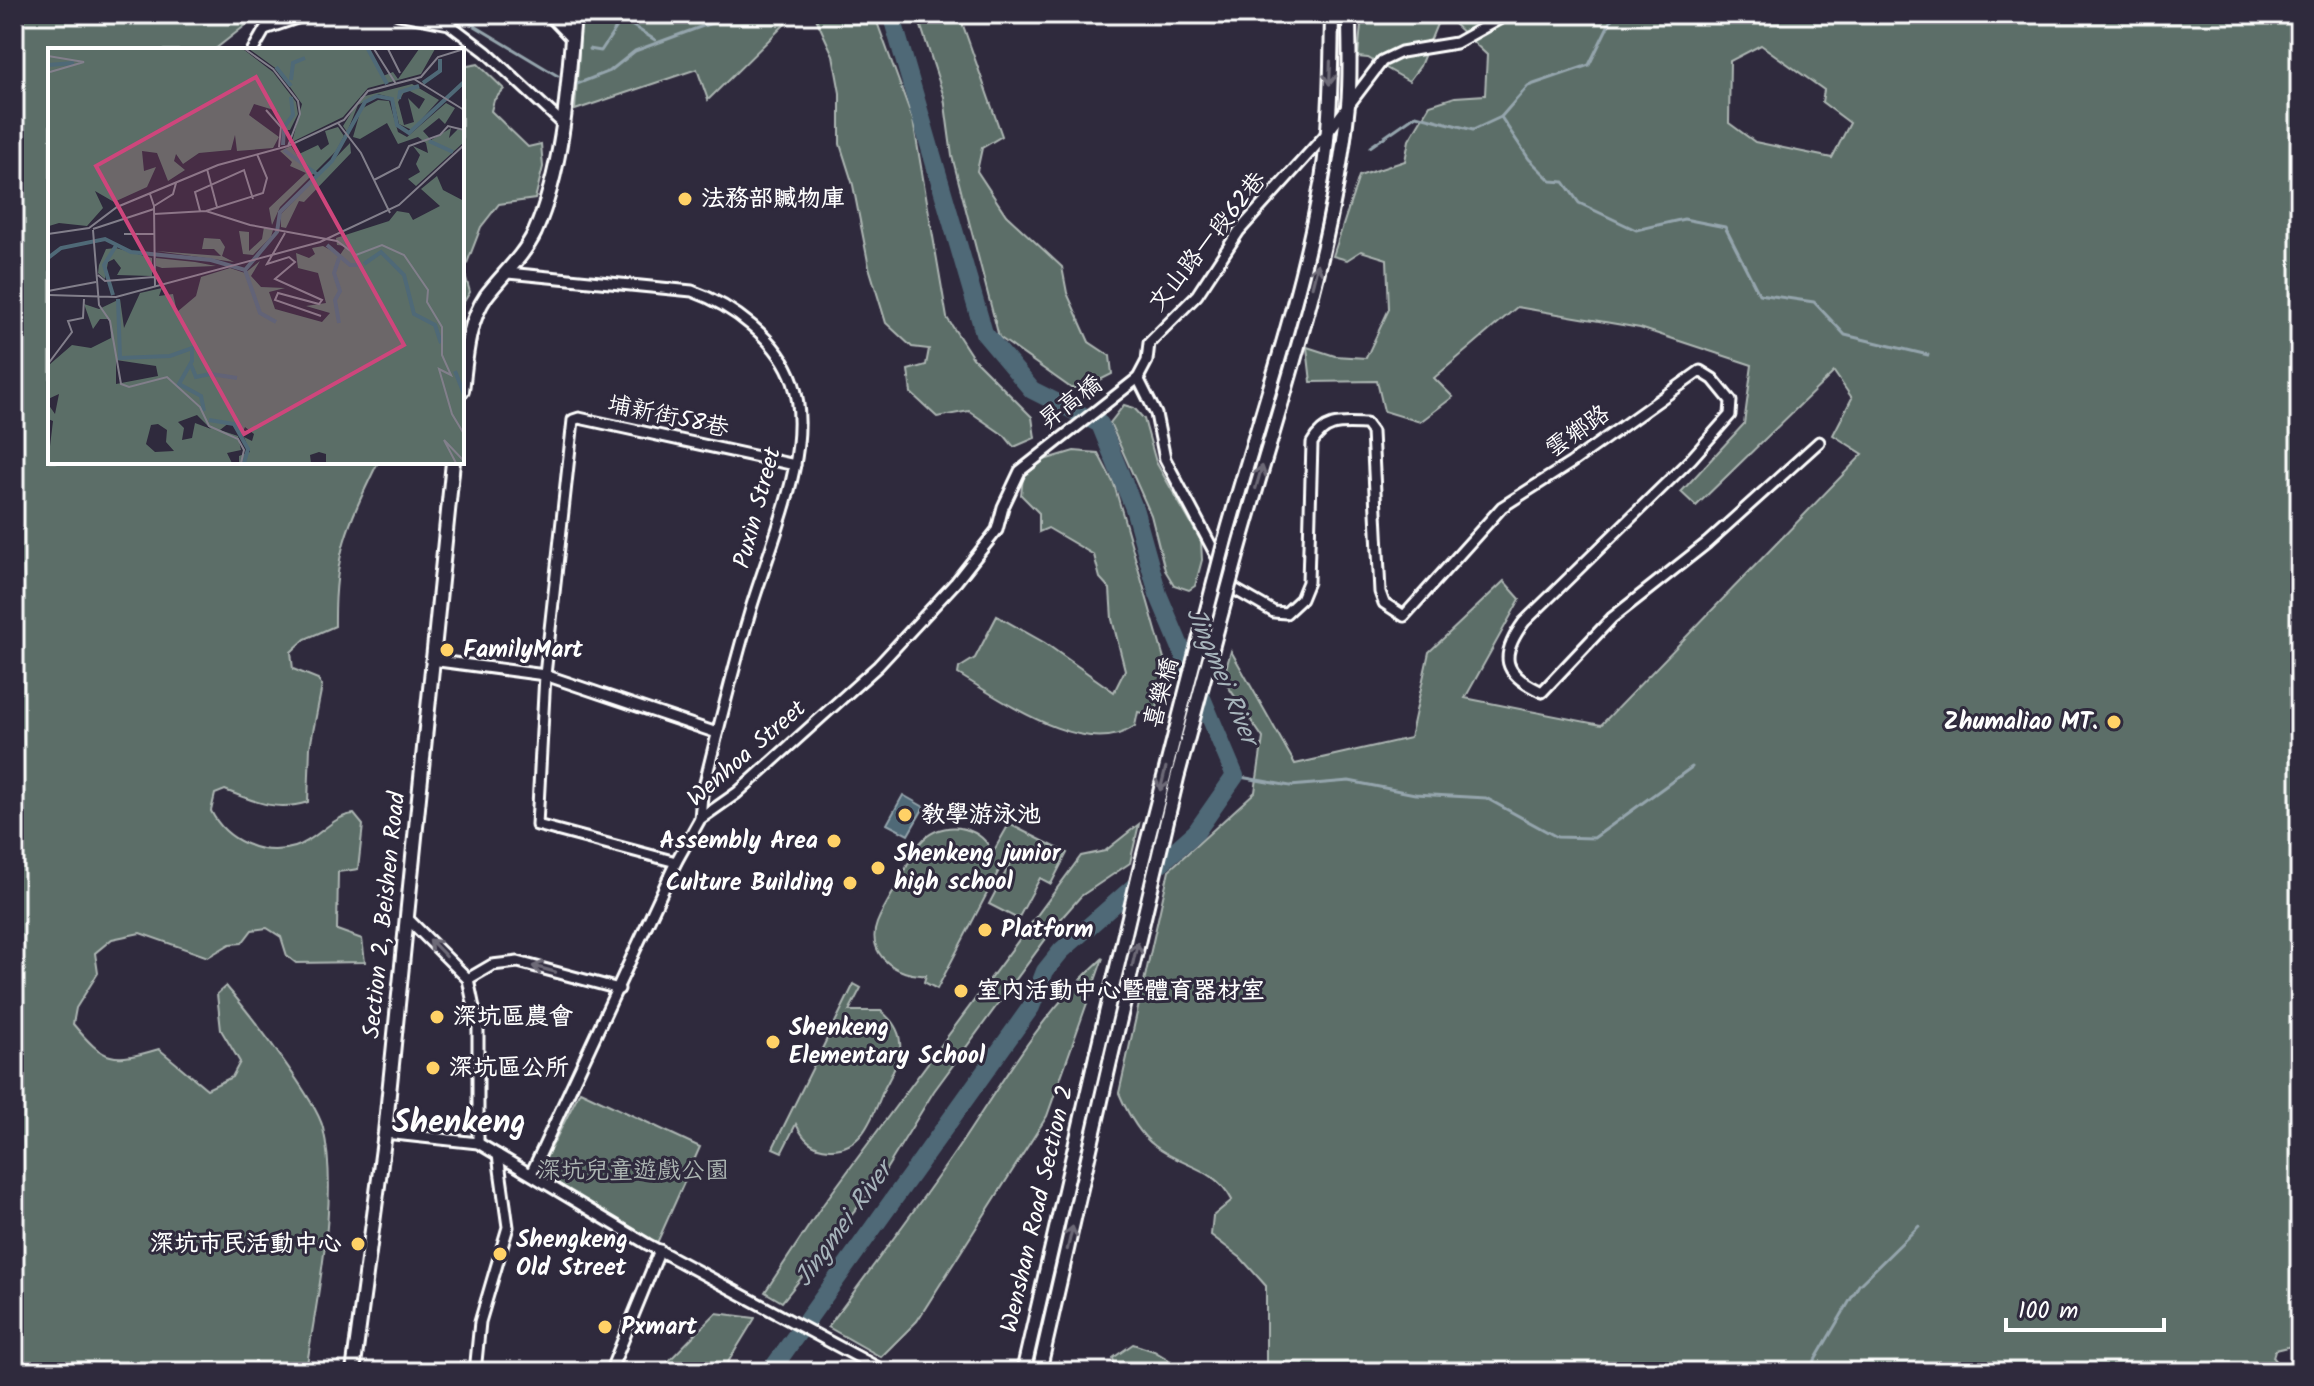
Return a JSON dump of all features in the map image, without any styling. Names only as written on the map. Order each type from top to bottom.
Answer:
[{"type":"main road","points":[[550,14],[572,37]]},
{"type":"main road","points":[[464,374],[469,333],[486,297],[508,273],[534,234],[549,190],[562,123],[574,14]]},
{"type":"main road","name":"喜樂橋","points":[[1096,1056],[1184,695],[1281,344],[1322,181],[1329,131],[1332,14]]},
{"type":"main road","name":"喜樂橋","points":[[1111,1057],[1177,778],[1336,184],[1348,104],[1349,14]]},
{"type":"main road","name":"Section 2, Beishen Road","points":[[353,1372],[385,1133],[453,464]]},
{"type":"main road","name":"Wenshan Road Section 2","points":[[1023,1372],[1096,1056]]},
{"type":"main road","name":"Wenshan Road Section 2","points":[[1039,1372],[1111,1057]]},
{"type":"street","points":[[254,48],[265,29],[309,14]]},
{"type":"street","points":[[398,14],[449,24],[486,52],[562,123]]},
{"type":"street","name":"文山路一段62巷","points":[[1134,381],[1147,361],[1149,343],[1197,295],[1239,231],[1329,131],[1389,57],[1456,43],[1508,14]]},
{"type":"street","name":"Puxin Street","points":[[508,273],[692,291],[719,302],[754,327],[775,350],[793,381],[799,420],[795,465],[717,733],[702,795],[700,819]]},
{"type":"street","name":"雲鄉路","points":[[1134,381],[1156,414],[1165,459],[1234,589],[1274,612],[1286,613],[1301,599],[1308,582],[1312,443],[1319,431],[1334,423],[1366,424],[1372,432],[1380,592],[1384,603],[1404,616],[1502,507],[1571,463],[1700,371],[1713,379],[1731,401],[1730,415],[1691,459],[1524,622],[1507,645],[1510,664],[1518,678],[1542,692],[1612,618],[1707,543],[1819,442]]},
{"type":"street","name":"昇高橋","points":[[1036,455],[1134,381]]},
{"type":"street","name":"埔新街58巷","points":[[545,675],[573,420],[579,418],[795,465]]},
{"type":"street","name":"Wenhoa Street","points":[[531,1174],[676,862],[700,819],[737,793],[878,666],[956,582],[993,536],[1020,471],[1036,455]]},
{"type":"street","points":[[431,660],[545,675],[717,733]]},
{"type":"street","points":[[545,675],[537,825],[676,862]]},
{"type":"street","points":[[407,918],[468,979],[478,1027],[478,1143]]},
{"type":"street","points":[[468,979],[492,965],[518,962],[619,989]]},
{"type":"street","points":[[385,1133],[478,1143],[660,1250],[886,1372]]},
{"type":"street","points":[[475,1372],[480,1322],[508,1227],[498,1155]]},
{"type":"street","points":[[610,1372],[660,1250]]},
{"type":"green space","points":[[14,14],[260,14],[217,48],[48,48],[48,464],[377,464],[344,541],[337,579],[335,626],[305,639],[291,652],[293,669],[318,679],[322,686],[310,747],[308,802],[276,806],[225,790],[215,794],[211,811],[235,838],[270,850],[303,844],[338,819],[354,814],[363,825],[358,869],[338,872],[337,930],[362,939],[365,962],[296,963],[287,956],[281,937],[267,928],[252,930],[242,943],[230,944],[208,957],[140,933],[112,939],[95,953],[98,973],[76,1008],[73,1024],[93,1046],[110,1056],[130,1056],[159,1049],[207,1089],[232,1077],[240,1062],[221,1030],[217,994],[226,986],[295,1078],[318,1115],[328,1156],[325,1249],[306,1372],[14,1372]]},
{"type":"green space","points":[[664,14],[814,14],[788,21],[708,100],[697,69],[575,110],[581,21]]},
{"type":"green space","points":[[814,14],[874,14],[913,120],[947,318],[973,358],[1032,417],[1035,438],[1014,447],[1005,436],[969,411],[937,417],[911,393],[908,370],[926,365],[929,349],[912,347],[886,323],[869,267],[853,185],[840,144],[840,93],[833,55]]},
{"type":"green space","points":[[917,14],[959,14],[1002,136],[982,148],[977,171],[1006,215],[1062,267],[1067,293],[1089,342],[1110,356],[1112,374],[1084,388],[1071,388],[999,337],[952,156],[944,97]]},
{"type":"green space","points":[[1362,14],[2300,14],[2300,1344],[2275,1350],[2273,1357],[2283,1369],[2292,1372],[1266,1372],[1266,1286],[1241,1258],[1211,1235],[1213,1216],[1232,1200],[1216,1180],[1149,1141],[1134,1122],[1119,1093],[1169,870],[1255,792],[1263,738],[1223,679],[1231,651],[1295,764],[1410,738],[1429,652],[1504,581],[1520,599],[1465,698],[1601,725],[1863,454],[1833,435],[1852,398],[1834,372],[1696,506],[1681,492],[1744,424],[1752,365],[1640,328],[1517,307],[1434,378],[1453,397],[1420,422],[1384,411],[1377,381],[1311,382],[1307,347],[1335,356],[1366,358],[1389,309],[1387,259],[1361,251],[1347,260],[1333,256],[1359,176],[1405,161],[1409,140],[1430,105],[1455,97],[1485,95],[1487,55],[1452,22],[1437,24],[1420,66],[1409,81],[1368,58],[1358,57]],"holes":[[[1761,45],[1824,90],[1822,102],[1850,123],[1832,158],[1755,142],[1729,123],[1730,61]]]},
{"type":"green space","points":[[478,64],[504,89],[494,100],[491,111],[528,147],[541,144],[543,167],[535,199],[499,204],[481,227],[464,271],[464,67]]},
{"type":"green space","points":[[464,271],[470,292],[464,302]]},
{"type":"green space","points":[[1124,405],[1134,408],[1144,419],[1156,462],[1201,541],[1202,560],[1195,586],[1189,590],[1174,585],[1165,570],[1151,515],[1110,423]]},
{"type":"green space","points":[[1074,451],[1098,453],[1114,484],[1167,669],[1155,716],[1138,712],[1135,726],[1115,735],[1093,736],[1069,732],[1045,723],[958,674],[959,668],[975,658],[997,616],[1045,643],[1114,692],[1125,670],[1112,619],[1110,589],[1100,578],[1094,555],[1048,528],[1039,532],[1039,513],[1021,495],[1023,477],[1044,460]]},
{"type":"green space","points":[[1009,824],[1067,853],[1051,884],[1040,878],[1018,919],[989,904],[1011,862],[1005,859],[937,989],[924,982],[926,975],[905,972],[886,962],[876,945],[877,923],[922,841],[945,828],[965,829],[982,838],[992,854]]},
{"type":"green space","points":[[1139,824],[1130,863],[1081,896],[1059,921],[934,1091],[879,1181],[782,1302],[765,1292],[822,1206],[1081,856],[1105,851]]},
{"type":"green space","points":[[1103,958],[1047,1116],[917,1321],[881,1357],[828,1327],[928,1191],[1042,1024]]},
{"type":"green space","points":[[854,984],[861,988],[849,1011],[881,1011],[894,1024],[900,1042],[898,1060],[871,1120],[858,1138],[841,1148],[829,1149],[812,1144],[796,1124],[782,1152],[773,1148]]},
{"type":"green space","name":"深坑兒童遊戲公園","points":[[580,1091],[700,1147],[657,1243],[539,1172]]},
{"type":"green space","points":[[716,1313],[755,1318],[722,1372],[658,1372]]},
{"type":"green space","points":[[1133,1344],[1154,1351],[1189,1372],[1116,1372],[1113,1358]]},
{"type":"water","name":"教學游泳池","points":[[903,795],[924,807],[908,835],[887,824]]},
{"type":"waterway","points":[[455,14],[558,76]]},
{"type":"waterway","points":[[577,84],[610,71],[635,51],[714,22],[725,14]]},
{"type":"waterway","name":"Jingmei River","points":[[770,1372],[1031,1007],[1045,971],[1061,951],[1196,832],[1235,776],[1158,594],[1134,508],[1100,424],[1032,390],[984,333],[891,14]]},
{"type":"waterway","points":[[1370,147],[1416,115],[1473,130],[1501,117],[1528,86],[1589,65],[1614,14]]},
{"type":"waterway","points":[[589,49],[601,51],[618,25],[625,21],[655,40]]},
{"type":"waterway","points":[[1501,117],[1529,159],[1551,181],[1564,182],[1579,203],[1636,230],[1684,219],[1725,227],[1759,294],[1814,302],[1845,335],[1928,355]]},
{"type":"waterway","points":[[1235,776],[1290,786],[1349,781],[1415,794],[1486,798],[1557,837],[1594,838],[1692,767]]},
{"type":"waterway","points":[[1808,1372],[1859,1285],[1919,1226]]},
{"type":"place","name":"法務部贓物庫","points":[[685,199]]},
{"type":"place","name":"FamilyMart","points":[[447,650]]},
{"type":"place","name":"Zhumaliao MT.","points":[[2114,722]]},
{"type":"place","name":"教學游泳池","points":[[905,815]]},
{"type":"place","name":"Assembly Area","points":[[834,841]]},
{"type":"place","name":"Shenkeng junior high school","points":[[878,868]]},
{"type":"place","name":"Culture Building","points":[[850,883]]},
{"type":"place","name":"Platform","points":[[985,930]]},
{"type":"place","name":"室內活動中心暨體育器材室","points":[[961,991]]},
{"type":"place","name":"深坑區農會","points":[[437,1017]]},
{"type":"place","name":"Shenkeng Elementary School","points":[[773,1042]]},
{"type":"place","name":"深坑區公所","points":[[433,1068]]},
{"type":"place","name":"深坑市民活動中心","points":[[358,1244]]},
{"type":"place","name":"Shengkeng Old Street","points":[[500,1254]]},
{"type":"place","name":"Pxmart","points":[[605,1327]]},
{"type":"district","name":"Shenkeng","points":[[459,1123]]}]
